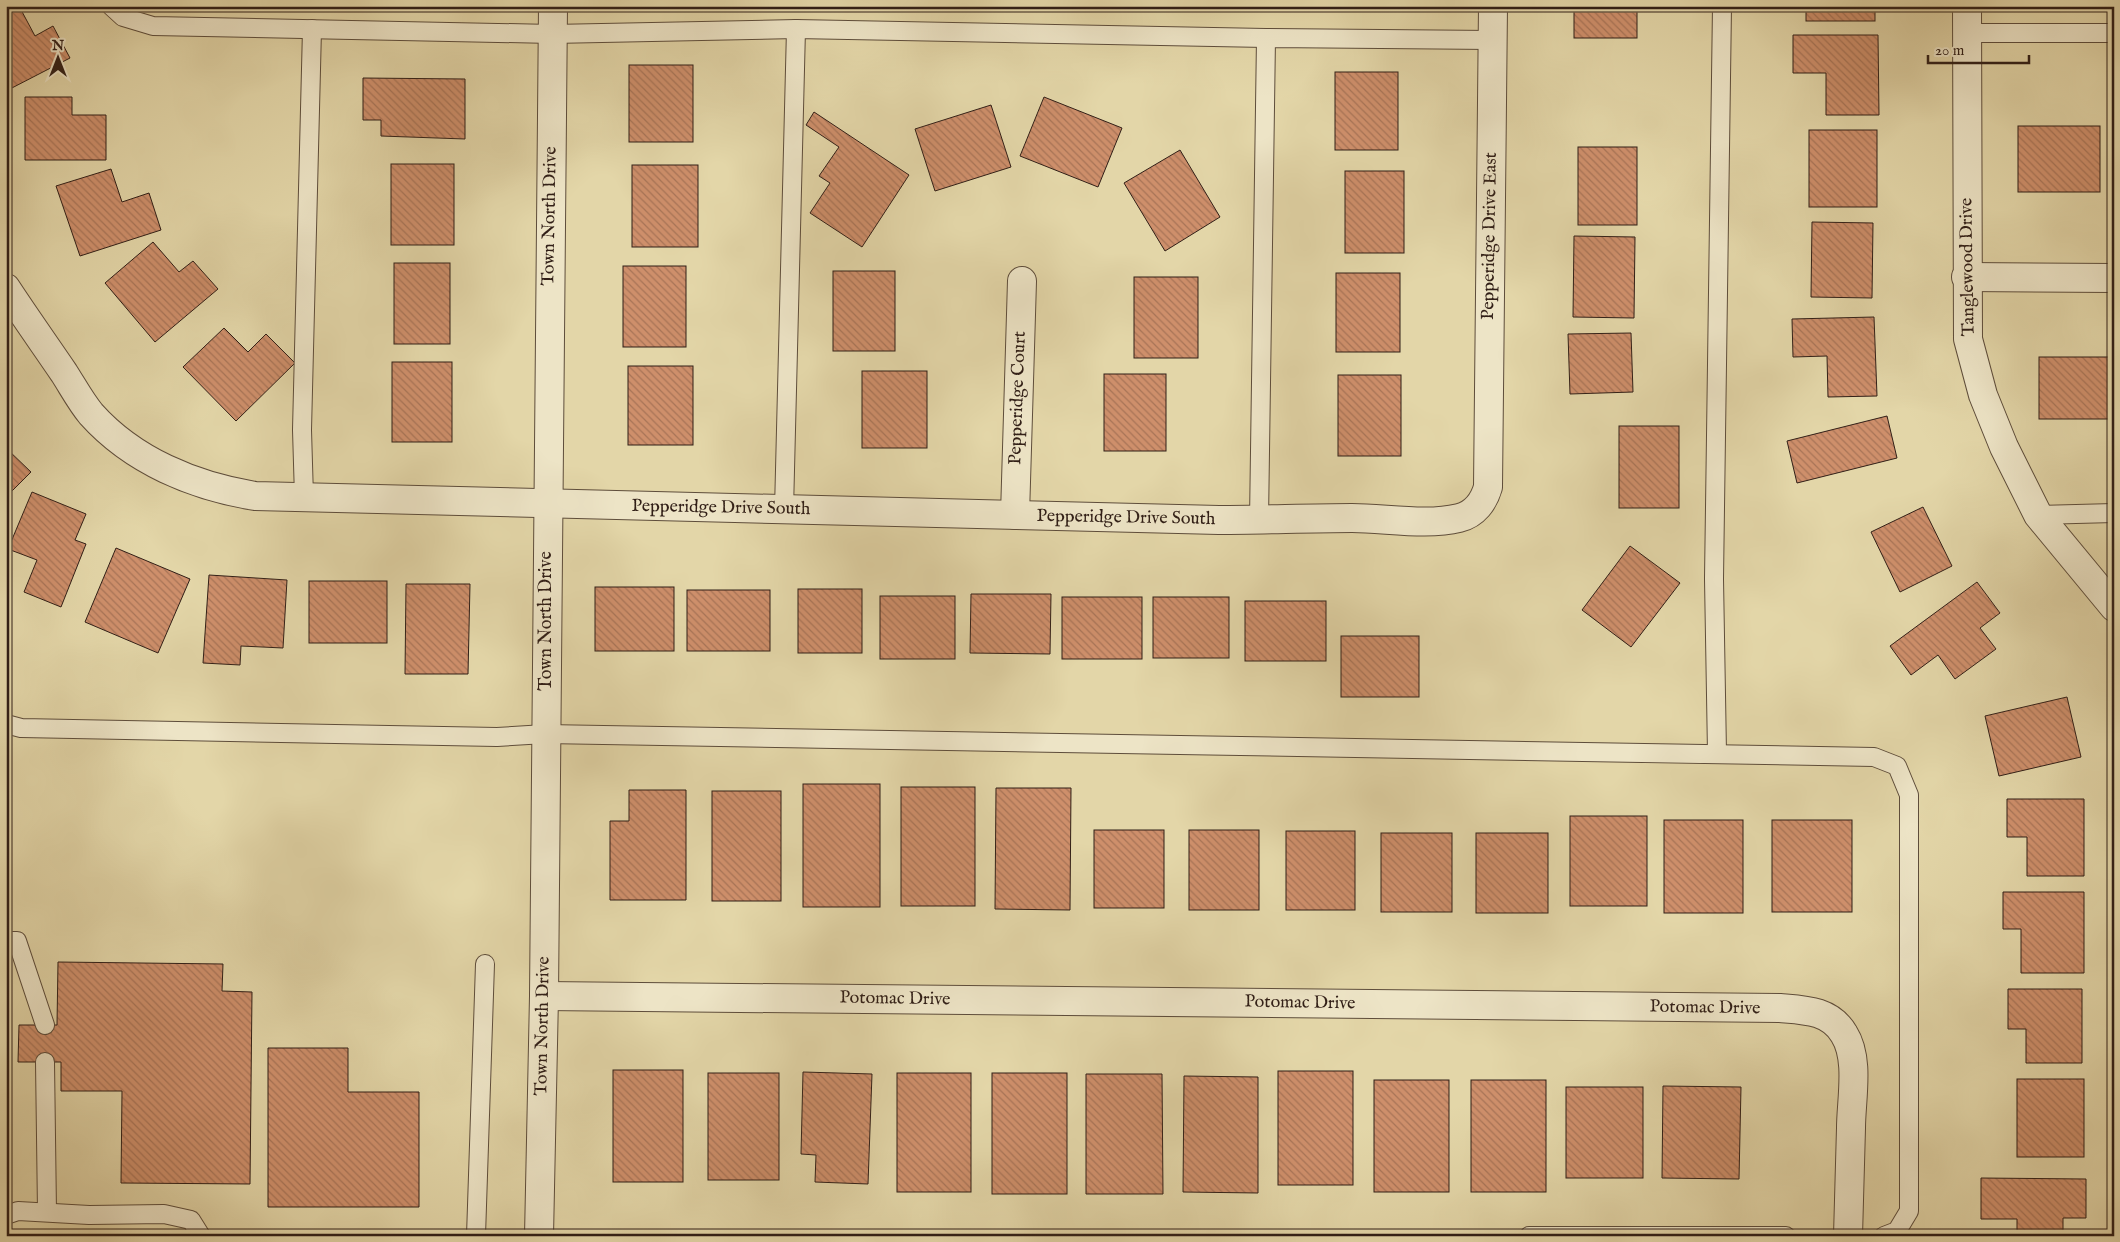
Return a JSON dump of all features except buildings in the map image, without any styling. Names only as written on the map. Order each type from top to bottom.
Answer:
[{"type":"street","name":"Town North Drive","points":[[539,1236],[544,996],[553,6]]},
{"type":"street","name":"Pepperidge Drive East","points":[[1488,466],[1493,6]]},
{"type":"street","name":"Tanglewood Drive","points":[[1967,6],[1966,277],[1968,339],[1983,396],[2004,447],[2038,515],[2114,607]]},
{"type":"street","points":[[1966,277],[2114,278]]},
{"type":"street","name":"Pepperidge Court","points":[[1015,515],[1022,281]]},
{"type":"street","name":"Pepperidge Drive South","points":[[6,288],[91,414],[132,450],[189,479],[220,490],[255,496],[1260,520],[1352,518],[1434,520],[1460,518],[1474,510],[1484,500],[1488,486],[1488,466]]},
{"type":"street","name":"Potomac Drive","points":[[544,996],[1740,1008],[1817,1011],[1831,1020],[1844,1033],[1851,1048],[1848,1236]]},
{"type":"lane","points":[[111,6],[123,17],[154,26],[552,34],[796,29],[1266,38],[1492,40]]},
{"type":"lane","points":[[1717,753],[1714,579],[1722,6]]},
{"type":"lane","points":[[304,497],[302,430],[312,29]]},
{"type":"lane","points":[[784,510],[796,29]]},
{"type":"lane","points":[[1967,33],[2114,32]]},
{"type":"lane","points":[[1260,520],[1266,38]]},
{"type":"lane","points":[[2038,515],[2114,513]]},
{"type":"lane","points":[[6,724],[21,728],[487,736],[545,734],[918,743],[1717,753],[1874,757],[1897,766],[1910,795],[1909,1211],[1897,1231],[1884,1236]]},
{"type":"lane","points":[[6,941],[17,941],[45,1025]]},
{"type":"lane","points":[[476,1236],[485,964]]},
{"type":"lane","points":[[45,1062],[46,1212]]},
{"type":"lane","points":[[6,1215],[18,1211],[89,1215],[164,1214],[191,1220],[201,1236]]},
{"type":"lane","points":[[1529,1236],[1786,1236]]}]
